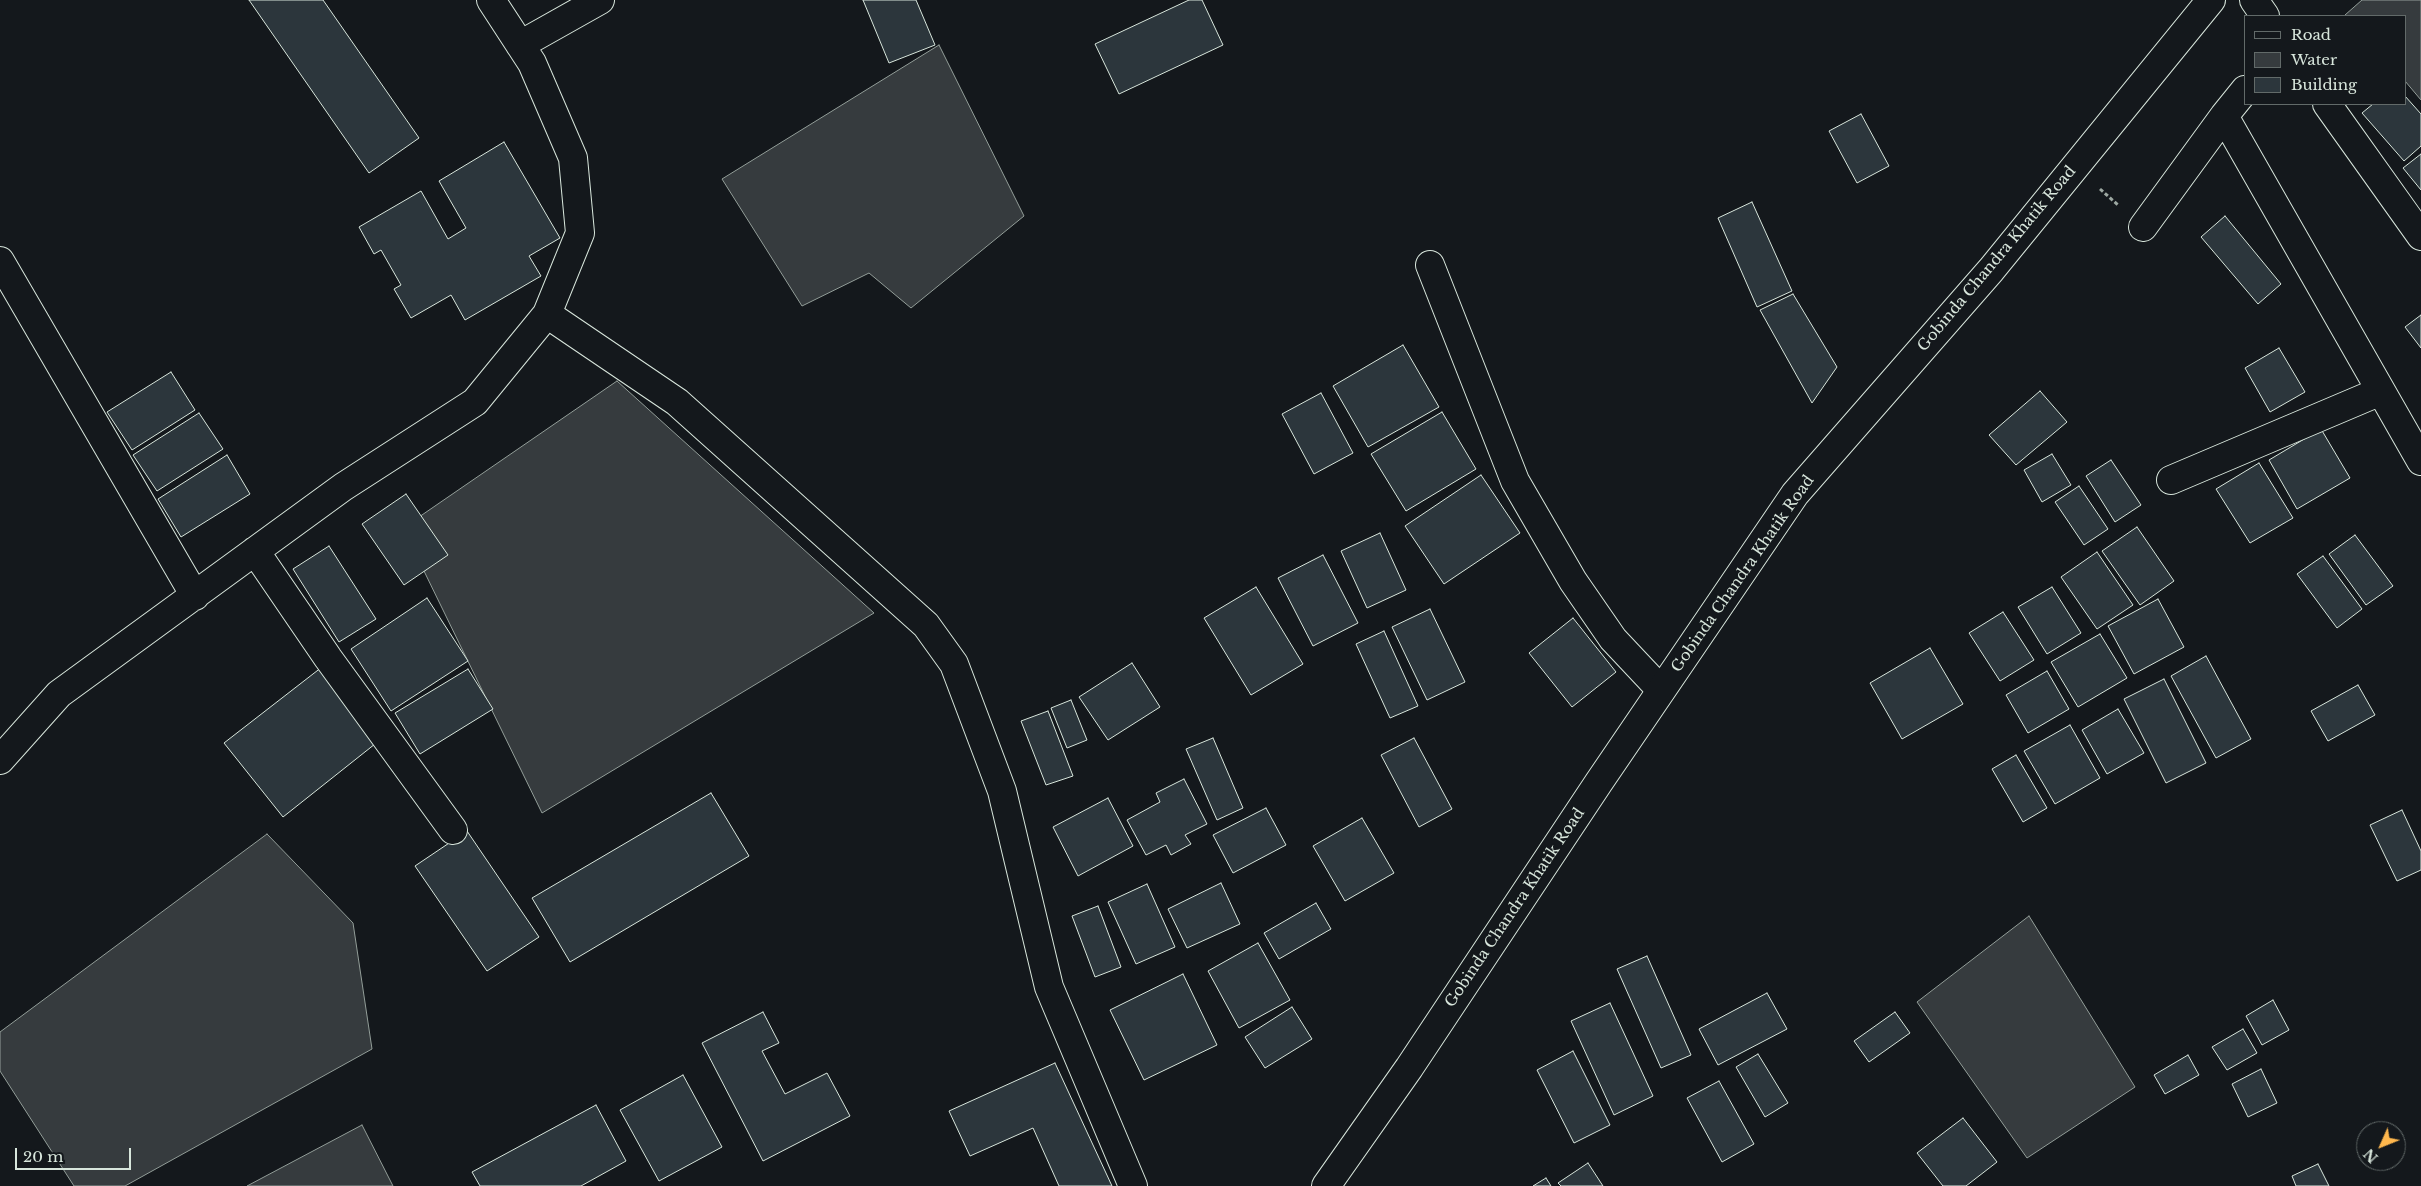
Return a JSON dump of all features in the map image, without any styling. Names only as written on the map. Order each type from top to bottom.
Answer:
[{"type":"street","points":[[0,760],[59,694],[343,486],[474,402],[547,314],[580,233],[572,158],[532,63],[491,0]]},
{"type":"street","points":[[520,45],[600,0]]},
{"type":"street","name":"Gobinda Chandra Khatik Road","points":[[1326,1186],[1414,1060],[1661,690],[1795,494],[1991,270],[2211,0]]},
{"type":"street","points":[[2254,0],[2264,15]]},
{"type":"street","points":[[2142,227],[2244,91]]},
{"type":"street","points":[[2328,105],[2421,236]]},
{"type":"street","points":[[2224,116],[2421,461]]},
{"type":"street","points":[[0,261],[195,596]]},
{"type":"street","points":[[1430,265],[1515,481],[1573,582],[1613,639],[1661,690]]},
{"type":"street","points":[[547,314],[677,402],[926,625],[954,664],[1002,791],[1049,987],[1132,1186]]},
{"type":"street","points":[[2171,480],[2381,391]]},
{"type":"street","points":[[255,551],[328,658],[453,830]]},
{"type":"path","points":[[2075,167],[2142,227]]},
{"type":"water","points":[[2362,0],[2421,0],[2421,100],[2406,82],[2406,15],[2345,15]]},
{"type":"water","points":[[939,45],[1024,216],[911,308],[869,273],[802,306],[722,179]]},
{"type":"water","points":[[617,381],[874,613],[542,813],[403,528]]},
{"type":"water","points":[[267,834],[353,923],[372,1049],[125,1186],[74,1186],[0,1071],[0,1032]]},
{"type":"water","points":[[2029,916],[2135,1087],[2027,1158],[1917,1002]]},
{"type":"water","points":[[362,1125],[393,1186],[247,1186]]},
{"type":"building","points":[[249,0],[323,0],[419,138],[369,173]]},
{"type":"building","points":[[863,0],[916,0],[935,45],[889,63]]},
{"type":"building","points":[[1189,0],[1202,0],[1223,45],[1119,94],[1095,44]]},
{"type":"building","points":[[2406,97],[2421,114],[2421,146],[2404,161],[2362,113],[2372,105],[2406,105]]},
{"type":"building","points":[[1861,114],[1889,166],[1857,183],[1829,131]]},
{"type":"building","points":[[504,142],[560,238],[529,256],[541,276],[465,320],[451,295],[411,318],[394,289],[401,285],[381,250],[374,254],[359,227],[421,191],[448,239],[466,228],[439,181]]},
{"type":"building","points":[[2421,154],[2421,190],[2403,168]]},
{"type":"building","points":[[1752,202],[1792,291],[1757,307],[1718,218]]},
{"type":"building","points":[[2225,216],[2281,284],[2258,304],[2201,237]]},
{"type":"building","points":[[1793,294],[1837,367],[1812,403],[1760,310]]},
{"type":"building","points":[[2421,315],[2421,348],[2405,327]]},
{"type":"building","points":[[1403,345],[1439,407],[1368,447],[1333,386]]},
{"type":"building","points":[[2279,348],[2305,392],[2270,412],[2245,368]]},
{"type":"building","points":[[171,372],[195,410],[132,450],[107,412]]},
{"type":"building","points":[[2040,391],[2067,422],[2016,465],[1989,435]]},
{"type":"building","points":[[1321,393],[1353,453],[1314,474],[1282,414]]},
{"type":"building","points":[[1442,412],[1476,469],[1406,511],[1371,454]]},
{"type":"building","points":[[199,413],[223,449],[157,491],[133,455]]},
{"type":"building","points":[[2321,429],[2350,478],[2297,509],[2269,460]]},
{"type":"building","points":[[2052,454],[2071,485],[2042,502],[2024,470]]},
{"type":"building","points":[[227,455],[250,494],[181,537],[158,499]]},
{"type":"building","points":[[2111,460],[2141,505],[2115,522],[2086,476]]},
{"type":"building","points":[[2259,463],[2293,518],[2250,543],[2216,489]]},
{"type":"building","points":[[1481,475],[1520,533],[1444,584],[1405,526]]},
{"type":"building","points":[[2079,486],[2108,529],[2084,545],[2055,502]]},
{"type":"building","points":[[406,494],[448,555],[404,585],[362,524]]},
{"type":"building","points":[[2137,527],[2174,581],[2140,605],[2102,551]]},
{"type":"building","points":[[1380,533],[1406,590],[1367,608],[1341,551]]},
{"type":"building","points":[[2355,535],[2393,586],[2366,605],[2329,554]]},
{"type":"building","points":[[329,546],[376,619],[339,642],[293,569]]},
{"type":"building","points":[[2097,552],[2133,605],[2097,629],[2061,577]]},
{"type":"building","points":[[1323,555],[1358,623],[1313,646],[1278,578]]},
{"type":"building","points":[[2323,556],[2362,609],[2337,628],[2297,574]]},
{"type":"building","points":[[1256,587],[1303,664],[1251,695],[1204,618]]},
{"type":"building","points":[[2052,587],[2081,633],[2047,654],[2018,607]]},
{"type":"building","points":[[427,598],[468,661],[391,711],[351,649]]},
{"type":"building","points":[[2158,599],[2184,647],[2134,674],[2108,626]]},
{"type":"building","points":[[1430,609],[1465,682],[1427,700],[1392,627]]},
{"type":"building","points":[[2003,612],[2034,660],[2000,681],[1969,633]]},
{"type":"building","points":[[1573,618],[1616,672],[1572,707],[1529,653]]},
{"type":"building","points":[[1384,631],[1418,706],[1390,718],[1356,644]]},
{"type":"building","points":[[2100,634],[2127,678],[2078,707],[2051,662]]},
{"type":"building","points":[[1930,648],[1963,704],[1902,739],[1870,683]]},
{"type":"building","points":[[2206,656],[2251,739],[2216,758],[2171,676]]},
{"type":"building","points":[[1132,663],[1160,707],[1108,740],[1079,697]]},
{"type":"building","points":[[322,667],[380,740],[283,817],[224,743]]},
{"type":"building","points":[[468,669],[493,709],[420,754],[395,713]]},
{"type":"building","points":[[2047,671],[2069,709],[2028,733],[2006,695]]},
{"type":"building","points":[[2164,679],[2206,763],[2166,783],[2124,699]]},
{"type":"building","points":[[2358,685],[2375,715],[2328,741],[2311,711]]},
{"type":"building","points":[[1071,700],[1087,740],[1067,748],[1051,708]]},
{"type":"building","points":[[2118,709],[2144,753],[2107,774],[2082,730]]},
{"type":"building","points":[[1048,711],[1073,776],[1046,785],[1021,721]]},
{"type":"building","points":[[2070,725],[2100,778],[2055,804],[2024,751]]},
{"type":"building","points":[[1213,738],[1243,808],[1217,820],[1186,749]]},
{"type":"building","points":[[1414,738],[1452,809],[1419,827],[1381,755]]},
{"type":"building","points":[[2016,755],[2047,808],[2023,822],[1992,769]]},
{"type":"building","points":[[1184,779],[1207,824],[1185,835],[1191,844],[1171,855],[1166,845],[1146,855],[1127,820],[1160,802],[1156,793]]},
{"type":"building","points":[[711,793],[749,856],[570,962],[532,898]]},
{"type":"building","points":[[1108,798],[1133,846],[1078,876],[1053,827]]},
{"type":"building","points":[[1266,808],[1286,845],[1233,873],[1213,835]]},
{"type":"building","points":[[2402,810],[2421,851],[2421,870],[2397,881],[2370,825]]},
{"type":"building","points":[[1362,818],[1394,873],[1345,901],[1313,846]]},
{"type":"building","points":[[467,831],[539,937],[487,971],[415,866]]},
{"type":"building","points":[[1221,883],[1240,924],[1187,948],[1168,909]]},
{"type":"building","points":[[1147,884],[1175,947],[1136,964],[1108,902]]},
{"type":"building","points":[[1316,903],[1331,929],[1279,959],[1264,933]]},
{"type":"building","points":[[1098,906],[1121,967],[1095,977],[1072,916]]},
{"type":"building","points":[[1258,943],[1290,1000],[1239,1028],[1208,971]]},
{"type":"building","points":[[1647,956],[1691,1055],[1661,1068],[1617,969]]},
{"type":"building","points":[[1183,974],[1217,1045],[1144,1080],[1110,1010]]},
{"type":"building","points":[[1767,993],[1787,1029],[1718,1065],[1699,1029]]},
{"type":"building","points":[[2273,1000],[2289,1030],[2262,1045],[2246,1016]]},
{"type":"building","points":[[1610,1003],[1653,1096],[1614,1115],[1571,1021]]},
{"type":"building","points":[[1292,1007],[1312,1039],[1265,1068],[1245,1037]]},
{"type":"building","points":[[763,1012],[779,1043],[762,1051],[785,1094],[827,1073],[850,1116],[763,1161],[702,1043]]},
{"type":"building","points":[[1895,1012],[1910,1033],[1869,1062],[1854,1041]]},
{"type":"building","points":[[2243,1029],[2257,1053],[2227,1070],[2212,1047]]},
{"type":"building","points":[[1573,1051],[1610,1125],[1574,1143],[1537,1070]]},
{"type":"building","points":[[1758,1054],[1788,1103],[1765,1117],[1736,1067]]},
{"type":"building","points":[[2188,1055],[2199,1075],[2165,1094],[2154,1075]]},
{"type":"building","points":[[1055,1063],[1112,1186],[1059,1186],[1033,1128],[970,1156],[949,1111]]},
{"type":"building","points":[[2261,1069],[2277,1103],[2248,1117],[2232,1084]]},
{"type":"building","points":[[683,1075],[722,1147],[659,1181],[620,1110]]},
{"type":"building","points":[[1719,1081],[1754,1144],[1722,1162],[1687,1098]]},
{"type":"building","points":[[596,1105],[626,1161],[581,1186],[480,1186],[472,1172]]},
{"type":"building","points":[[1963,1118],[1997,1162],[1966,1186],[1943,1186],[1917,1153]]},
{"type":"building","points":[[1588,1163],[1603,1186],[1561,1186],[1558,1183]]},
{"type":"building","points":[[2318,1164],[2329,1186],[2296,1186],[2292,1176]]},
{"type":"building","points":[[1546,1178],[1551,1186],[1533,1186]]}]
